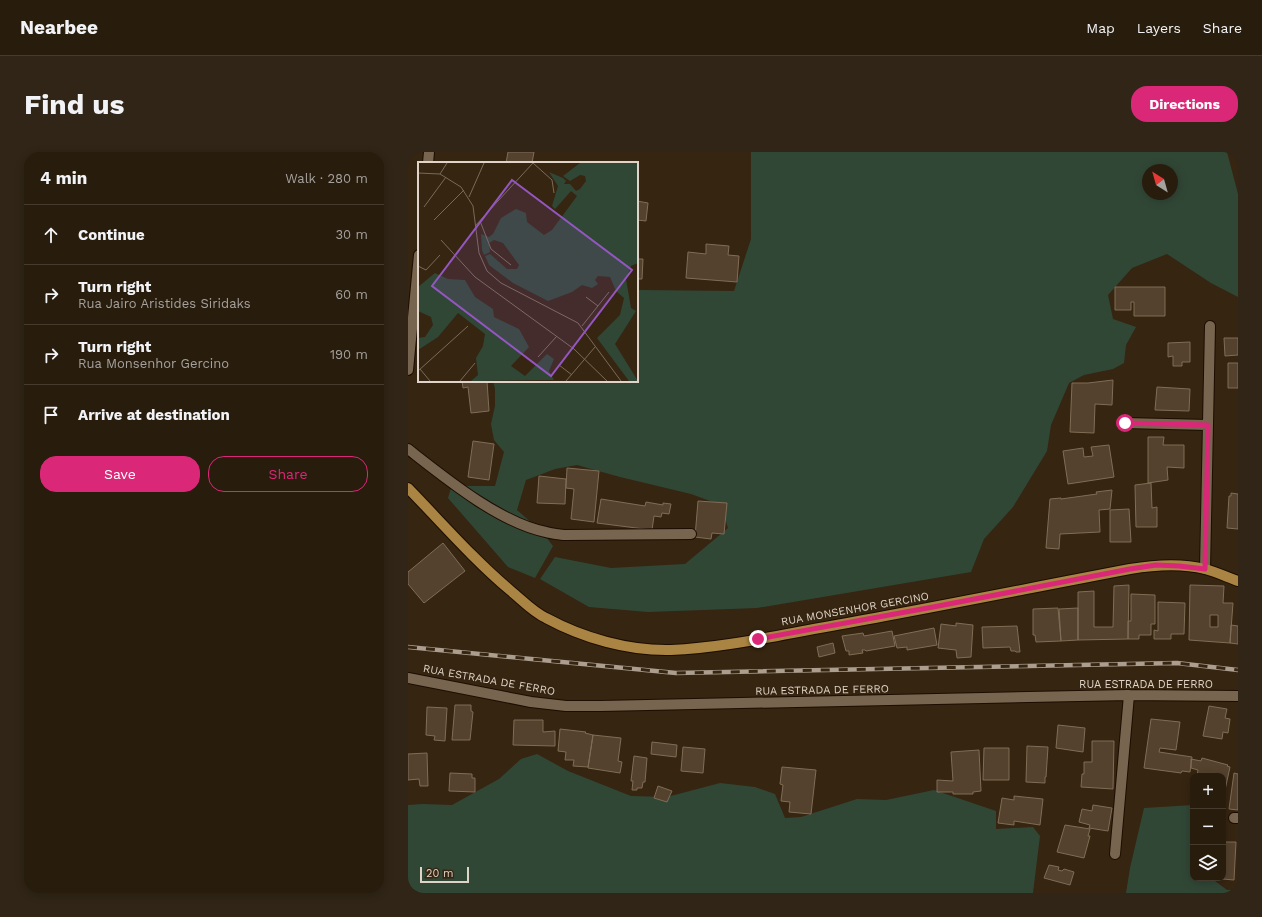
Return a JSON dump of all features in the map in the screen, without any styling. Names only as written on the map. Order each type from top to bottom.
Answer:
[{"type":"main road","name":"RUA MONSENHOR GERCINO","points":[[408,488],[486,569],[543,617],[573,631],[603,641],[643,648],[677,649],[706,647],[758,639],[1149,566],[1179,566],[1205,569],[1238,581]]},
{"type":"street","points":[[428,162],[429,152]]},
{"type":"street","points":[[408,370],[418,266]]},
{"type":"street","points":[[1205,569],[1210,326]]},
{"type":"street","points":[[1125,423],[1208,425]]},
{"type":"street","points":[[408,449],[448,480],[499,514],[545,532],[564,535],[691,534]]},
{"type":"street","name":"RUA ESTRADA DE FERRO","points":[[408,678],[531,702],[566,706],[1129,695],[1238,696]]},
{"type":"street","points":[[1114,854],[1129,695]]},
{"type":"green space","points":[[751,152],[1227,152],[1238,194],[1238,297],[1211,283],[1167,254],[1132,268],[1108,295],[1113,319],[1136,327],[1126,345],[1124,363],[1113,369],[1084,375],[1069,383],[1051,425],[1047,451],[1013,507],[984,539],[971,572],[757,608],[648,612],[589,607],[540,579],[555,557],[611,568],[685,564],[728,528],[721,505],[691,494],[577,465],[555,469],[526,480],[517,510],[542,532],[553,546],[535,578],[508,567],[448,498],[451,488],[466,486],[495,486],[504,452],[494,440],[491,424],[495,406],[495,389],[493,382],[638,382],[638,290],[734,291],[751,239]]},
{"type":"green space","points":[[537,754],[568,771],[631,796],[667,797],[720,783],[755,787],[775,794],[785,818],[801,817],[857,799],[886,800],[934,790],[996,811],[996,829],[1033,827],[1040,836],[1033,893],[408,893],[408,805],[452,805],[499,779],[521,759]]},
{"type":"green space","points":[[1190,805],[1190,881],[1215,881],[1227,890],[1238,890],[1238,893],[1126,893],[1130,868],[1144,808]]},
{"type":"building","points":[[508,152],[534,152],[532,162],[506,162]]},
{"type":"building","points":[[638,201],[648,203],[646,221],[638,220]]},
{"type":"building","points":[[706,244],[729,246],[728,255],[739,256],[737,282],[686,278],[688,252],[706,254]]},
{"type":"building","points":[[638,259],[643,259],[642,279],[638,279]]},
{"type":"building","points":[[1115,287],[1165,287],[1165,316],[1134,316],[1134,302],[1131,302],[1131,310],[1115,310]]},
{"type":"building","points":[[1224,338],[1238,338],[1238,355],[1225,356]]},
{"type":"building","points":[[1190,342],[1190,362],[1182,362],[1182,366],[1173,366],[1173,356],[1168,357],[1168,343]]},
{"type":"building","points":[[1228,363],[1238,363],[1238,388],[1228,388]]},
{"type":"building","points":[[1113,380],[1112,405],[1095,404],[1094,433],[1070,432],[1072,383]]},
{"type":"building","points":[[462,382],[487,382],[489,411],[471,413],[468,387],[463,388]]},
{"type":"building","points":[[1157,387],[1190,389],[1189,411],[1155,410]]},
{"type":"building","points":[[1148,437],[1164,437],[1163,445],[1184,445],[1184,468],[1167,467],[1168,480],[1148,483]]},
{"type":"building","points":[[473,441],[494,444],[489,480],[468,477]]},
{"type":"building","points":[[1109,445],[1114,477],[1068,484],[1063,451],[1083,448],[1084,457],[1093,456],[1091,447]]},
{"type":"building","points":[[567,468],[599,471],[594,522],[571,519],[574,489],[566,488]]},
{"type":"building","points":[[539,476],[566,479],[565,504],[537,503]]},
{"type":"building","points":[[1151,483],[1152,508],[1157,507],[1157,527],[1136,527],[1135,485]]},
{"type":"building","points":[[1112,490],[1110,509],[1099,510],[1100,532],[1060,534],[1059,549],[1046,548],[1050,499],[1097,494],[1096,492]]},
{"type":"building","points":[[1231,493],[1238,494],[1238,529],[1227,528],[1229,496],[1231,496]]},
{"type":"building","points":[[601,499],[645,506],[646,502],[663,505],[663,503],[671,504],[669,514],[662,513],[661,517],[654,516],[652,530],[597,523]]},
{"type":"building","points":[[698,501],[727,503],[724,534],[712,533],[711,539],[695,537]]},
{"type":"building","points":[[1129,509],[1131,542],[1110,542],[1110,510]]},
{"type":"building","points":[[443,543],[465,571],[424,603],[408,584],[408,572]]},
{"type":"building","points":[[1129,585],[1128,639],[1078,640],[1078,592],[1094,591],[1094,627],[1113,627],[1114,586]]},
{"type":"building","points":[[1190,585],[1224,586],[1223,603],[1233,603],[1230,643],[1189,640]],"holes":[[[1210,615],[1218,615],[1218,627],[1210,627]]]},
{"type":"building","points":[[1131,594],[1155,595],[1155,624],[1151,624],[1151,635],[1139,635],[1139,639],[1128,639],[1128,621],[1131,621]]},
{"type":"building","points":[[1158,602],[1185,603],[1184,634],[1171,634],[1171,639],[1154,639],[1154,630],[1158,631]]},
{"type":"building","points":[[1058,608],[1061,641],[1036,642],[1035,635],[1033,635],[1033,609]]},
{"type":"building","points":[[1078,608],[1078,640],[1061,641],[1059,609]]},
{"type":"building","points":[[956,623],[973,625],[971,657],[957,658],[956,650],[938,648],[941,624],[956,626]]},
{"type":"building","points":[[1231,625],[1238,626],[1238,644],[1230,643]]},
{"type":"building","points":[[1017,626],[1020,652],[1011,651],[1010,647],[983,648],[982,627]]},
{"type":"building","points":[[934,628],[937,645],[907,650],[907,647],[897,648],[894,636]]},
{"type":"building","points":[[892,631],[895,646],[866,651],[862,650],[863,653],[849,655],[849,651],[846,651],[842,636],[863,633],[864,636]]},
{"type":"building","points":[[833,643],[835,653],[819,657],[817,647]]},
{"type":"building","points":[[455,705],[471,705],[471,711],[473,712],[470,740],[452,740]]},
{"type":"building","points":[[1209,706],[1227,709],[1225,718],[1230,719],[1228,733],[1223,732],[1222,739],[1203,736]]},
{"type":"building","points":[[427,707],[447,708],[445,741],[434,740],[435,736],[426,735]]},
{"type":"building","points":[[1151,719],[1180,722],[1176,750],[1160,748],[1159,752],[1192,757],[1190,772],[1182,771],[1181,773],[1144,768]]},
{"type":"building","points":[[514,720],[543,720],[543,732],[555,731],[555,746],[513,745]]},
{"type":"building","points":[[1058,725],[1085,728],[1083,752],[1056,748]]},
{"type":"building","points":[[560,729],[586,732],[585,733],[593,735],[588,767],[573,766],[574,760],[565,760],[566,752],[558,751]]},
{"type":"building","points":[[593,735],[621,738],[618,761],[622,762],[620,773],[588,768]]},
{"type":"building","points":[[1092,741],[1114,741],[1113,789],[1081,787],[1082,774],[1084,774],[1084,762],[1092,762]]},
{"type":"building","points":[[652,742],[677,745],[676,757],[651,754]]},
{"type":"building","points":[[1027,746],[1048,747],[1045,783],[1026,782]]},
{"type":"building","points":[[683,747],[705,749],[703,773],[681,771]]},
{"type":"building","points":[[984,748],[1009,748],[1009,780],[983,780]]},
{"type":"building","points":[[979,750],[981,791],[973,792],[973,794],[937,792],[937,780],[953,781],[951,752]]},
{"type":"building","points":[[427,753],[428,786],[420,786],[419,779],[408,780],[408,754]]},
{"type":"building","points":[[634,756],[647,758],[645,782],[643,782],[642,788],[637,788],[637,790],[632,790],[633,781],[631,781]]},
{"type":"building","points":[[1202,758],[1228,765],[1227,766],[1230,767],[1226,785],[1226,773],[1198,773],[1198,770],[1191,768],[1191,759],[1201,761]]},
{"type":"building","points":[[782,767],[816,770],[811,814],[789,812],[790,802],[781,801],[783,785],[780,784]]},
{"type":"building","points":[[450,773],[472,774],[472,778],[475,778],[475,792],[449,791]]},
{"type":"building","points":[[1234,773],[1238,774],[1238,810],[1229,809]]},
{"type":"building","points":[[658,786],[672,791],[667,802],[654,798]]},
{"type":"building","points":[[1014,796],[1043,799],[1040,825],[1014,821],[1014,825],[998,823],[1002,798],[1014,800]]},
{"type":"building","points":[[1093,805],[1112,808],[1108,831],[1089,828],[1090,825],[1079,822],[1082,809],[1092,811]]},
{"type":"building","points":[[1065,825],[1090,829],[1088,836],[1090,836],[1084,858],[1057,852]]},
{"type":"building","points":[[1226,842],[1236,842],[1234,880],[1226,879]]},
{"type":"building","points":[[1049,865],[1059,867],[1058,870],[1062,871],[1064,869],[1074,872],[1070,885],[1044,878]]},
{"type":"railway","points":[[408,647],[676,673],[1177,663],[1238,670]]},
{"type":"route","points":[[758,639],[1130,569],[1156,565],[1205,569],[1208,425],[1125,423]]}]
